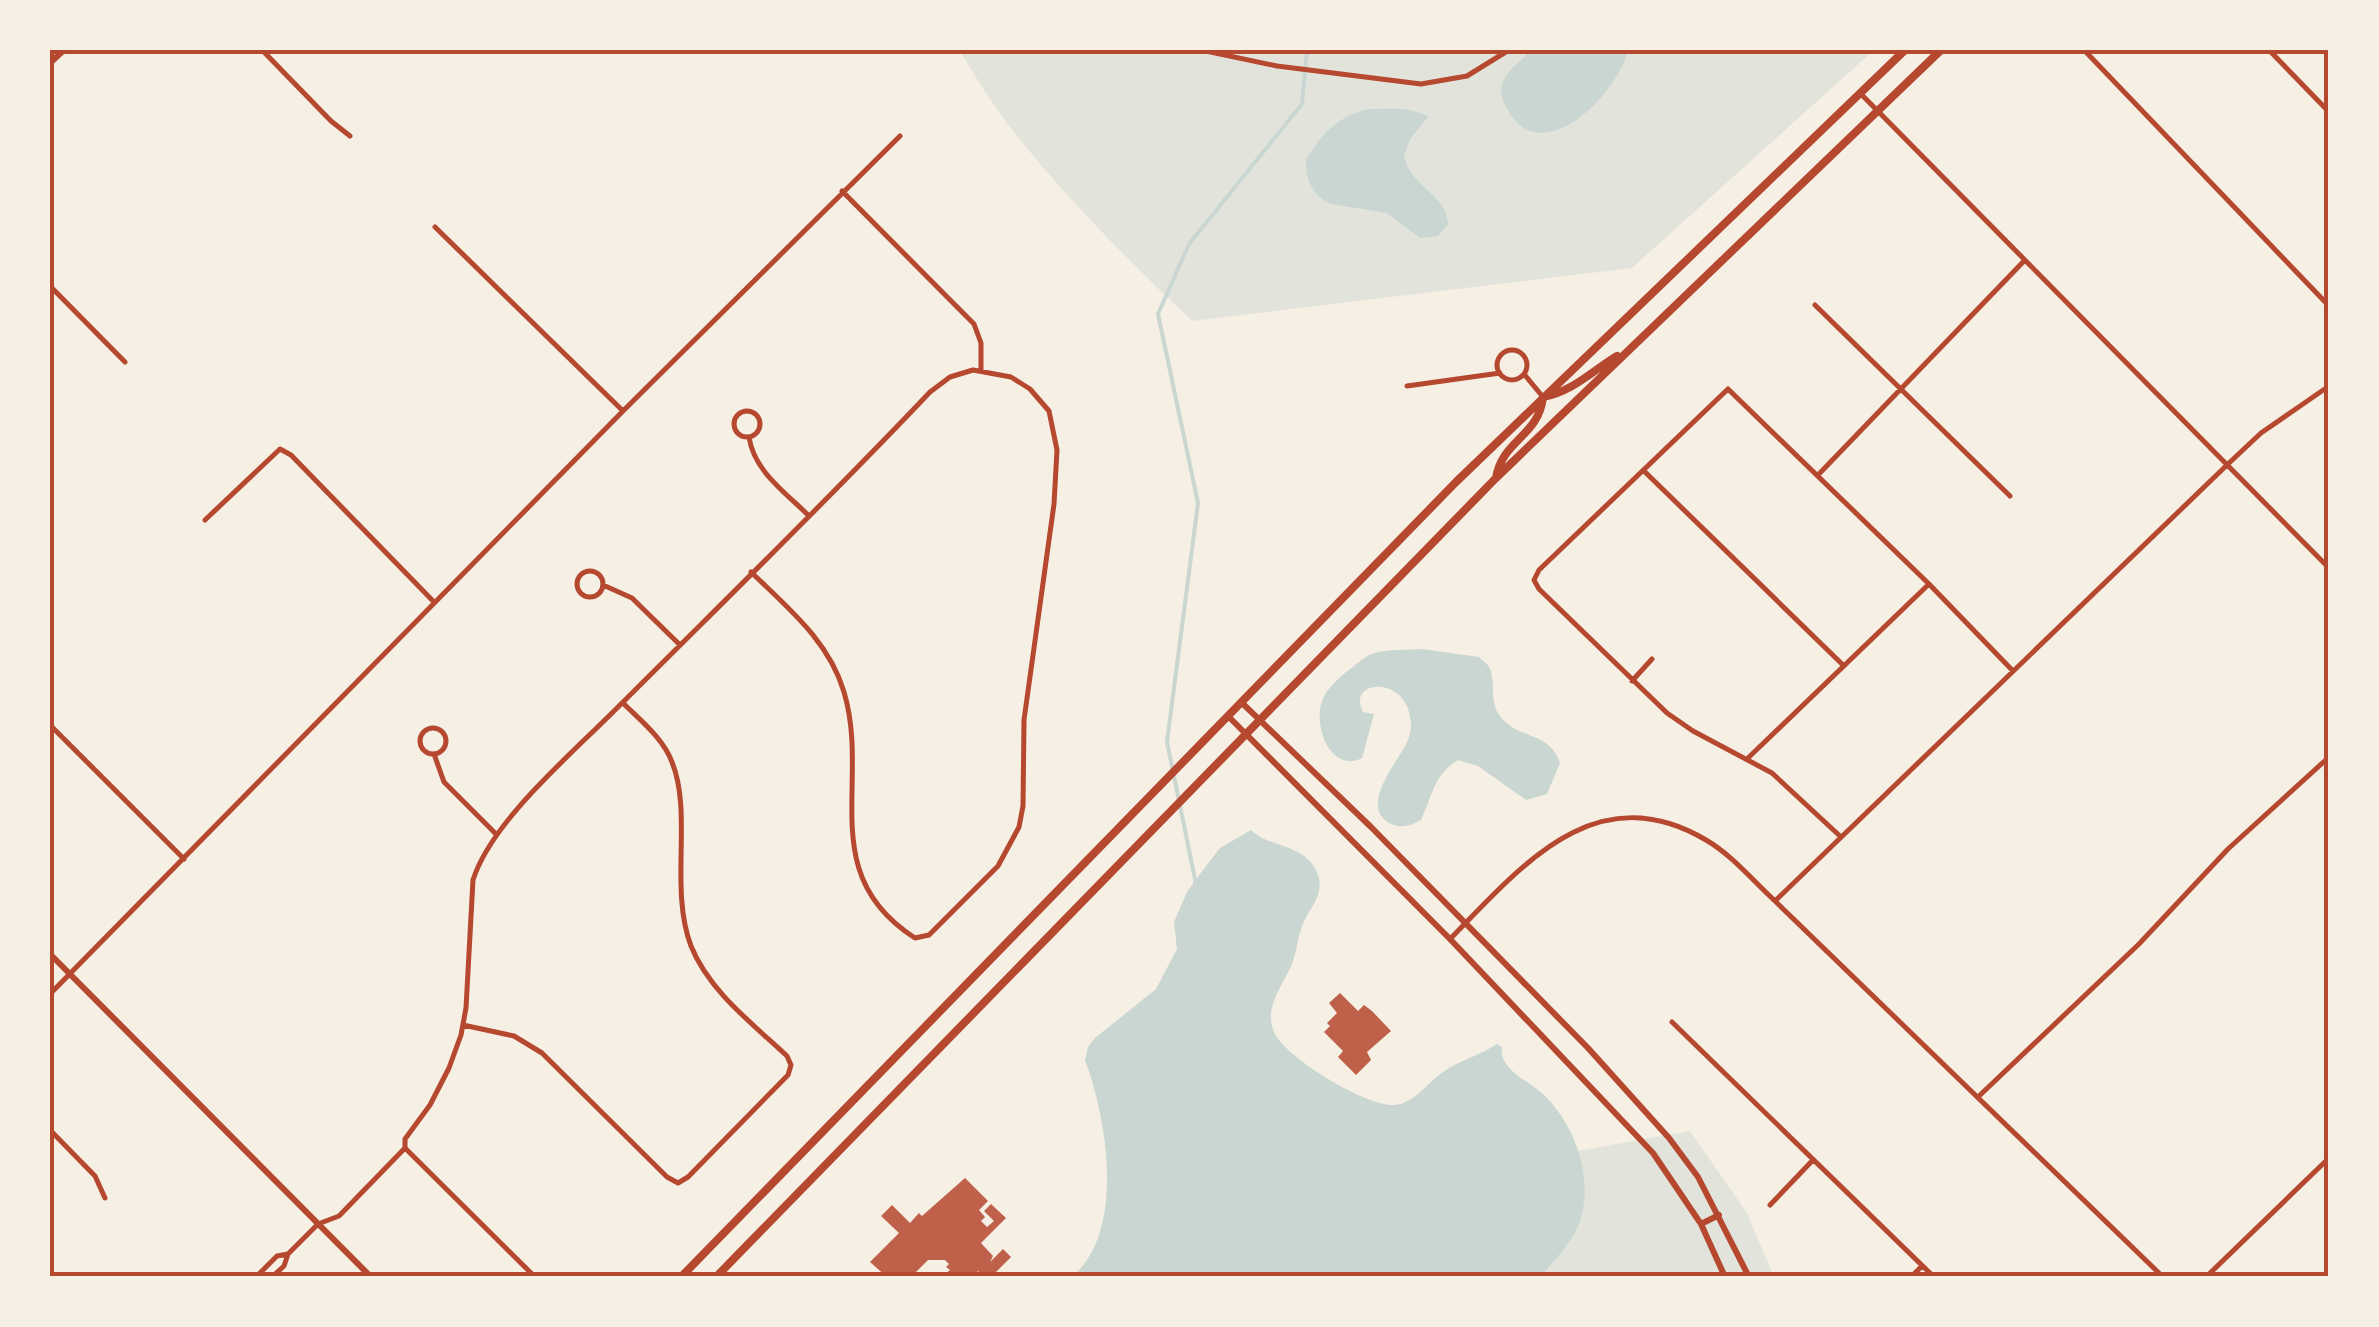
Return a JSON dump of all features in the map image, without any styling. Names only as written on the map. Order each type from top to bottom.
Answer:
[{"type":"main road","points":[[50,64],[64,50]]},
{"type":"main road","points":[[681,1277],[1396,542],[1905,50]]},
{"type":"main road","points":[[716,1277],[1496,478],[1941,50]]},
{"type":"main road","points":[[1544,396],[1568,391],[1588,373],[1630,349]]},
{"type":"main road","points":[[1496,478],[1499,459],[1540,417],[1544,396]]},
{"type":"main road","points":[[1242,702],[1466,923],[1670,1138],[1698,1177],[1750,1277]]},
{"type":"main road","points":[[1226,718],[1246,733],[1450,939],[1653,1154],[1700,1224],[1725,1277]]},
{"type":"main road","points":[[50,954],[372,1277]]},
{"type":"main road","points":[[1700,1224],[1719,1216]]},
{"type":"street","points":[[262,50],[350,136]]},
{"type":"street","points":[[1202,50],[1276,66],[1421,84],[1484,68],[1509,50]]},
{"type":"street","points":[[2084,50],[2329,306]]},
{"type":"street","points":[[2269,50],[2329,112]]},
{"type":"street","points":[[1860,93],[2329,568]]},
{"type":"street","points":[[50,994],[623,411],[900,136]]},
{"type":"street","points":[[842,192],[974,324],[980,343],[981,370]]},
{"type":"street","points":[[435,227],[623,411]]},
{"type":"street","points":[[1818,475],[2024,261]]},
{"type":"street","points":[[50,286],[125,362]]},
{"type":"street","points":[[1814,305],[2010,496]]},
{"type":"street","points":[[1500,373],[1499,359],[1510,350],[1520,352],[1526,360],[1524,374]]},
{"type":"street","points":[[264,1269],[272,1277],[318,1224],[339,1216],[405,1148],[405,1139],[430,1105],[449,1068],[463,1025],[473,880],[495,833],[751,572],[936,386],[950,377],[981,370],[1021,382],[1040,398],[1053,421],[1057,450],[1054,504],[1024,720],[1022,816],[1014,842],[998,866],[936,930],[922,937],[908,934],[875,900],[856,865],[846,696],[833,664],[814,635],[751,572]]},
{"type":"street","points":[[1407,386],[1500,373],[1512,380],[1524,374]]},
{"type":"street","points":[[1524,374],[1544,396]]},
{"type":"street","points":[[1776,901],[2228,464],[2262,433],[2329,386]]},
{"type":"street","points":[[1840,837],[1792,790],[1748,758],[1679,722],[1632,681],[1539,589],[1534,580],[1539,570],[1728,389],[1929,584],[2012,672]]},
{"type":"street","points":[[744,412],[752,412],[760,422],[759,430],[749,437],[737,433],[734,425],[736,417],[744,412]]},
{"type":"street","points":[[749,437],[761,468],[808,515]]},
{"type":"street","points":[[205,520],[280,448],[435,604]]},
{"type":"street","points":[[1644,471],[1844,666]]},
{"type":"street","points":[[603,585],[600,593],[588,597],[577,584],[580,576],[598,574],[603,585],[632,598],[680,645]]},
{"type":"street","points":[[1748,758],[1929,584]]},
{"type":"street","points":[[1632,681],[1652,659]]},
{"type":"street","points":[[463,1025],[514,1036],[542,1053],[666,1177],[678,1183],[688,1178],[788,1075],[791,1065],[787,1056],[724,994],[692,949],[682,905],[678,796],[672,761],[654,733],[623,702]]},
{"type":"street","points":[[50,725],[184,859]]},
{"type":"street","points":[[432,728],[440,730],[446,740],[444,748],[434,754],[426,752],[421,744],[422,736],[432,728]]},
{"type":"street","points":[[434,754],[444,782],[495,833]]},
{"type":"street","points":[[1978,1097],[2139,944],[2228,849],[2329,757]]},
{"type":"street","points":[[1450,939],[1514,875],[1559,838],[1578,829],[1616,820],[1657,821],[1696,834],[1726,855],[1776,901],[2163,1277]]},
{"type":"street","points":[[1672,1022],[1934,1277]]},
{"type":"street","points":[[50,1130],[96,1176],[104,1198]]},
{"type":"street","points":[[405,1148],[536,1277]]},
{"type":"street","points":[[2206,1277],[2329,1158]]},
{"type":"street","points":[[1770,1205],[1812,1161]]},
{"type":"street","points":[[256,1277],[277,1256],[288,1254]]},
{"type":"street","points":[[1911,1277],[1922,1266]]},
{"type":"shaded area","points":[[959,50],[1874,50],[1632,268],[1192,321],[1049,174],[1006,122]]},
{"type":"shaded area","points":[[1532,50],[1628,50],[1610,87],[1594,105],[1557,130],[1538,133],[1521,126],[1501,93],[1508,74]]},
{"type":"shaded area","points":[[1369,109],[1407,110],[1428,117],[1410,139],[1404,156],[1413,175],[1446,214],[1448,224],[1438,236],[1420,238],[1387,213],[1331,204],[1311,186],[1306,160],[1318,142],[1339,121]]},
{"type":"shaded area","points":[[1422,649],[1479,657],[1487,664],[1500,716],[1516,729],[1549,745],[1560,763],[1547,794],[1526,800],[1478,766],[1458,760],[1439,779],[1421,820],[1399,826],[1381,816],[1379,795],[1408,740],[1411,720],[1406,704],[1388,689],[1369,688],[1362,693],[1363,712],[1374,714],[1362,758],[1351,761],[1333,753],[1322,734],[1322,701],[1335,682],[1369,655]]},
{"type":"shaded area","points":[[1251,830],[1305,857],[1320,882],[1271,1013],[1274,1032],[1293,1054],[1347,1089],[1394,1105],[1414,1097],[1437,1076],[1497,1044],[1502,1047],[1510,1069],[1556,1108],[1579,1152],[1584,1202],[1574,1234],[1541,1276],[1072,1277],[1089,1257],[1106,1204],[1105,1142],[1085,1060],[1088,1047],[1156,989],[1177,949],[1174,922],[1187,892],[1220,848]]},
{"type":"shaded area","points":[[1690,1131],[1747,1213],[1774,1277],[1540,1277],[1584,1180],[1578,1151]]},
{"type":"building","points":[[1340,993],[1358,1011],[1364,1005],[1391,1031],[1367,1052],[1371,1060],[1356,1075],[1338,1057],[1343,1051],[1324,1032],[1337,1013],[1329,1003]]},
{"type":"building","points":[[965,1178],[988,1201],[979,1210],[987,1227],[994,1221],[984,1211],[991,1204],[1006,1218],[981,1243],[993,1256],[990,1262],[1003,1249],[1011,1257],[991,1277],[978,1271],[973,1277],[948,1277],[945,1274],[950,1270],[946,1267],[949,1264],[945,1260],[928,1260],[911,1277],[887,1277],[870,1262],[899,1233],[881,1216],[892,1205],[910,1223]]},
{"type":"waterway","points":[[1196,884],[1167,742],[1198,503],[1158,314],[1189,244],[1302,104],[1307,50]]}]
